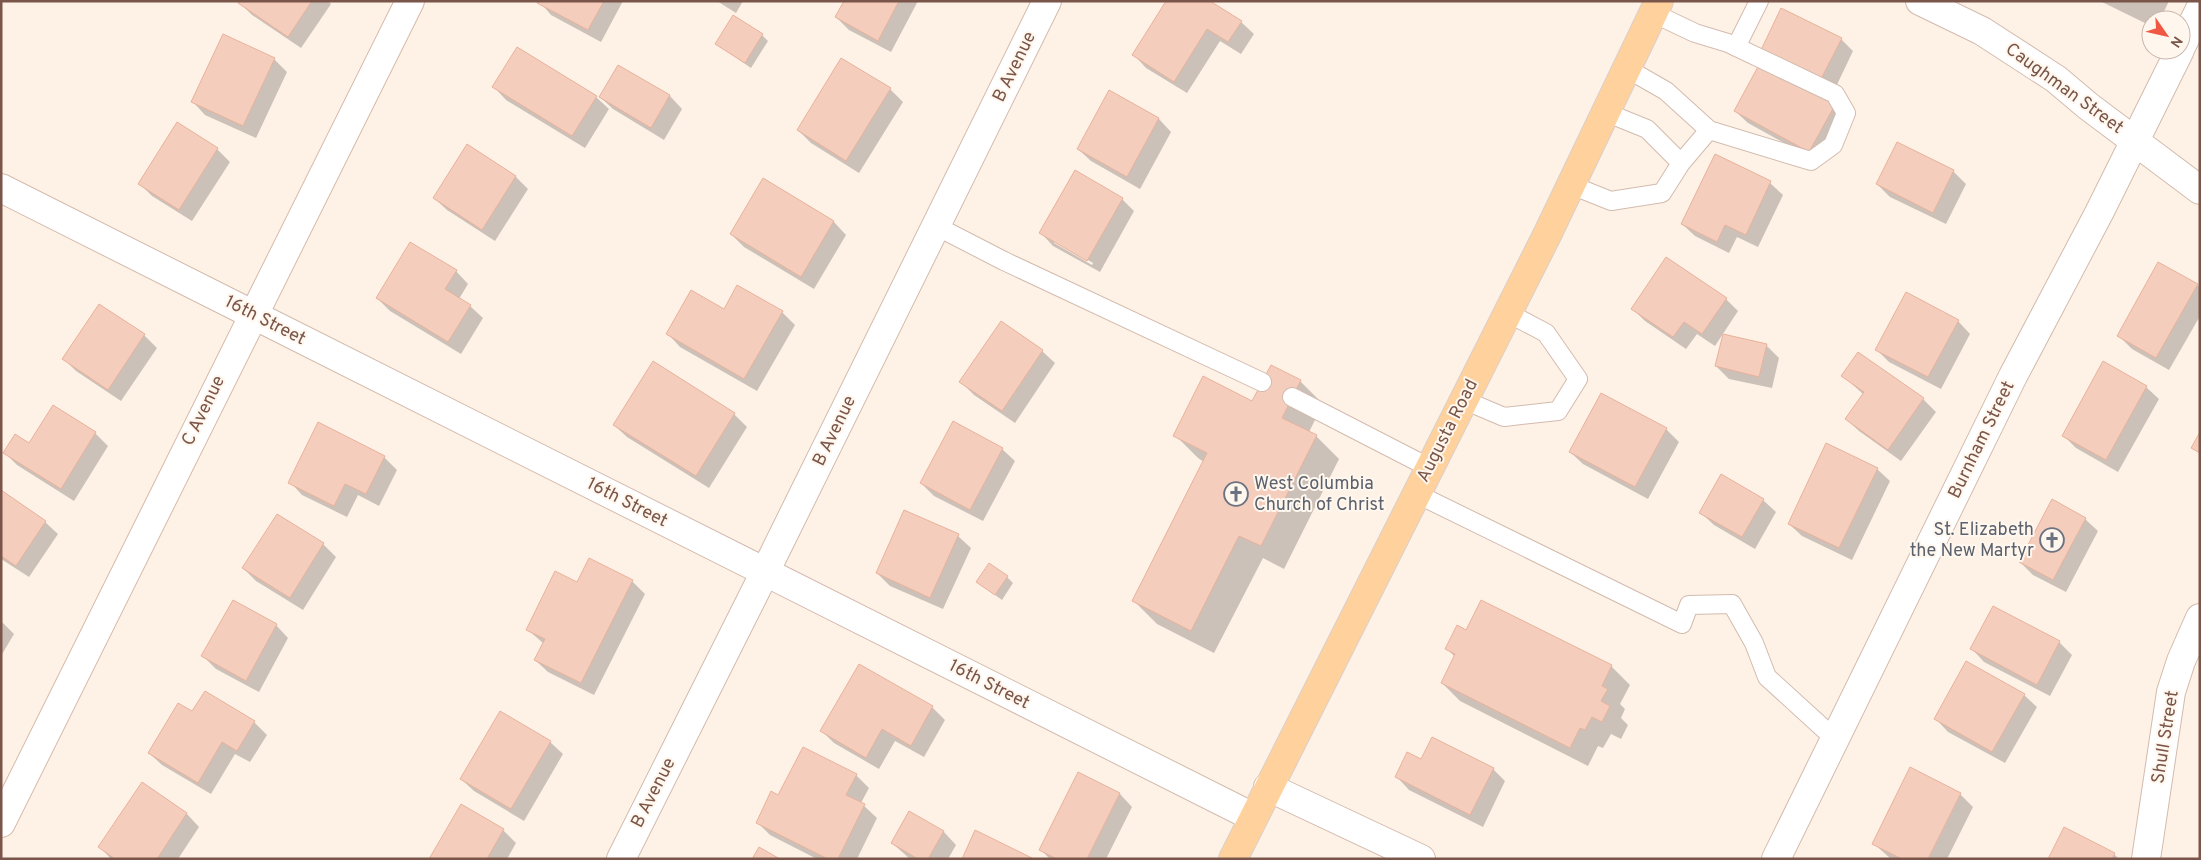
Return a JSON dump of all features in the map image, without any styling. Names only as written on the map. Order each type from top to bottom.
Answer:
[{"type":"main road","name":"Augusta Road","points":[[1238,857],[1253,817],[1508,313],[1656,7]]},
{"type":"street","name":"C Avenue","points":[[1,823],[252,314],[410,1]]},
{"type":"street","name":"B Avenue","points":[[621,859],[766,572],[1047,1]]},
{"type":"street","name":"Caughman Street","points":[[1920,1],[1982,31],[2016,52],[2056,79],[2134,142],[2200,190]]},
{"type":"street","name":"Burnham Street","points":[[2191,27],[2200,9]]},
{"type":"street","name":"Burnham Street","points":[[1776,859],[2013,376],[2099,213],[2174,60]]},
{"type":"street","name":"16th Street","points":[[1,188],[1253,817]]},
{"type":"street","name":"Shull Street","points":[[2146,859],[2172,692],[2181,661],[2200,618]]},
{"type":"street","points":[[1268,787],[1421,859]]},
{"type":"lane","points":[[1736,47],[1760,1]]},
{"type":"lane","points":[[1626,68],[1666,91],[1709,130],[1811,161],[1833,145],[1846,113],[1836,94],[1736,47],[1695,33],[1656,7]]},
{"type":"lane","points":[[1605,112],[1647,130],[1681,163]]},
{"type":"lane","points":[[1571,185],[1611,201],[1662,193],[1681,163],[1709,130]]},
{"type":"lane","points":[[936,226],[1004,262],[1262,382]]},
{"type":"lane","points":[[1464,400],[1504,417],[1558,411],[1578,379],[1546,333],[1508,313]]},
{"type":"lane","points":[[1292,397],[1430,468]]},
{"type":"lane","points":[[1417,494],[1682,624],[1689,605],[1732,604],[1754,643],[1767,678],[1835,739]]},
{"type":"building","points":[[239,1],[312,1],[288,37],[238,3]]},
{"type":"building","points":[[538,1],[604,1],[588,30],[537,3]]},
{"type":"building","points":[[844,1],[899,1],[878,41],[835,17]]},
{"type":"building","points":[[1166,1],[1210,1],[1242,21],[1228,42],[1207,29],[1174,82],[1132,55]]},
{"type":"building","points":[[1781,8],[1842,38],[1821,79],[1761,50]]},
{"type":"building","points":[[733,15],[763,34],[745,63],[715,44]]},
{"type":"building","points":[[223,34],[275,58],[243,126],[191,102]]},
{"type":"building","points":[[517,47],[597,96],[572,136],[492,87]]},
{"type":"building","points":[[841,58],[891,88],[846,161],[797,130]]},
{"type":"building","points":[[1760,63],[1835,105],[1809,152],[1734,111]]},
{"type":"building","points":[[618,65],[670,95],[651,128],[599,97]]},
{"type":"building","points":[[1109,90],[1159,118],[1127,177],[1077,149]]},
{"type":"building","points":[[177,122],[218,148],[179,210],[138,184]]},
{"type":"building","points":[[1897,142],[1954,170],[1933,213],[1876,184]]},
{"type":"building","points":[[467,144],[516,176],[482,230],[433,198]]},
{"type":"building","points":[[1715,154],[1771,181],[1746,235],[1725,225],[1717,242],[1681,224]]},
{"type":"building","points":[[1075,170],[1123,198],[1087,261],[1039,233]]},
{"type":"building","points":[[763,178],[834,221],[801,277],[730,234]]},
{"type":"building","points":[[410,242],[457,270],[445,289],[471,305],[448,342],[376,298]]},
{"type":"building","points":[[1666,257],[1727,298],[1702,334],[1684,322],[1673,337],[1631,309]]},
{"type":"building","points":[[2158,262],[2198,284],[2156,358],[2117,336]]},
{"type":"building","points":[[737,285],[783,311],[744,379],[666,334],[691,290],[724,309]]},
{"type":"building","points":[[1906,292],[1959,320],[1928,377],[1875,350]]},
{"type":"building","points":[[99,304],[145,334],[108,390],[62,359]]},
{"type":"building","points":[[1001,321],[1043,350],[1002,411],[959,382]]},
{"type":"building","points":[[1723,334],[1767,344],[1759,377],[1715,366]]},
{"type":"building","points":[[1858,352],[1924,398],[1888,450],[1845,419],[1864,392],[1841,376]]},
{"type":"building","points":[[653,361],[735,413],[696,476],[613,425]]},
{"type":"building","points":[[2103,361],[2147,386],[2106,460],[2062,436]]},
{"type":"building","name":"West Columbia Church of Christ","points":[[1271,365],[1301,380],[1282,418],[1317,435],[1261,546],[1239,536],[1191,631],[1132,601],[1207,453],[1173,436],[1203,376],[1252,401]]},
{"type":"building","points":[[1601,393],[1667,428],[1635,487],[1569,452]]},
{"type":"building","points":[[53,405],[96,432],[61,489],[3,453],[15,434],[29,443]]},
{"type":"building","points":[[953,421],[1003,448],[970,510],[920,483]]},
{"type":"building","points":[[318,422],[385,456],[366,494],[345,484],[334,506],[288,483]]},
{"type":"building","points":[[2200,432],[2200,453],[2191,448]]},
{"type":"building","points":[[1826,443],[1878,468],[1839,548],[1788,524]]},
{"type":"building","points":[[1721,474],[1764,499],[1742,537],[1699,513]]},
{"type":"building","points":[[1,490],[46,521],[16,566],[1,556]]},
{"type":"building","name":"St. Elizabeth the New Martyr","points":[[2052,499],[2086,518],[2053,580],[2019,562]]},
{"type":"building","points":[[904,510],[959,534],[930,598],[876,573]]},
{"type":"building","points":[[277,514],[324,543],[290,598],[242,568]]},
{"type":"building","points":[[589,558],[633,580],[581,683],[534,660],[545,639],[526,630],[555,571],[577,582]]},
{"type":"building","points":[[989,563],[1008,576],[995,595],[976,582]]},
{"type":"building","points":[[233,600],[277,624],[246,681],[201,656]]},
{"type":"building","points":[[1481,600],[1612,665],[1602,686],[1608,689],[1601,701],[1610,706],[1602,722],[1592,717],[1585,730],[1580,728],[1570,748],[1441,683],[1455,654],[1445,649],[1457,625],[1466,630]]},
{"type":"building","points":[[1993,606],[2060,641],[2037,685],[1970,649]]},
{"type":"building","points":[[1966,661],[2025,694],[1992,752],[1934,719]]},
{"type":"building","points":[[859,664],[933,706],[911,746],[882,729],[866,758],[820,731]]},
{"type":"building","points":[[205,691],[255,721],[237,751],[222,742],[198,783],[148,753],[178,703],[192,711]]},
{"type":"building","points":[[500,711],[551,741],[511,809],[460,779]]},
{"type":"building","points":[[1432,737],[1494,768],[1470,815],[1395,777],[1407,752],[1421,759]]},
{"type":"building","points":[[803,747],[857,774],[846,795],[865,804],[838,859],[828,859],[756,823],[771,791],[778,795]]},
{"type":"building","points":[[1910,767],[1961,793],[1928,859],[1902,859],[1872,844]]},
{"type":"building","points":[[1078,772],[1120,793],[1087,859],[1057,859],[1039,850]]},
{"type":"building","points":[[142,782],[187,813],[157,859],[115,859],[98,847]]},
{"type":"building","points":[[461,804],[504,829],[487,859],[429,859]]},
{"type":"building","points":[[909,811],[944,831],[928,859],[918,859],[891,843]]},
{"type":"building","points":[[2064,827],[2115,853],[2112,859],[2048,859]]},
{"type":"building","points":[[975,830],[1034,859],[962,859]]},
{"type":"building","points":[[759,847],[780,859],[752,859]]},
{"type":"place","name":"West Columbia Church of Christ","points":[[1236,494]]},
{"type":"place","name":"St. Elizabeth the New Martyr","points":[[2052,540]]}]
